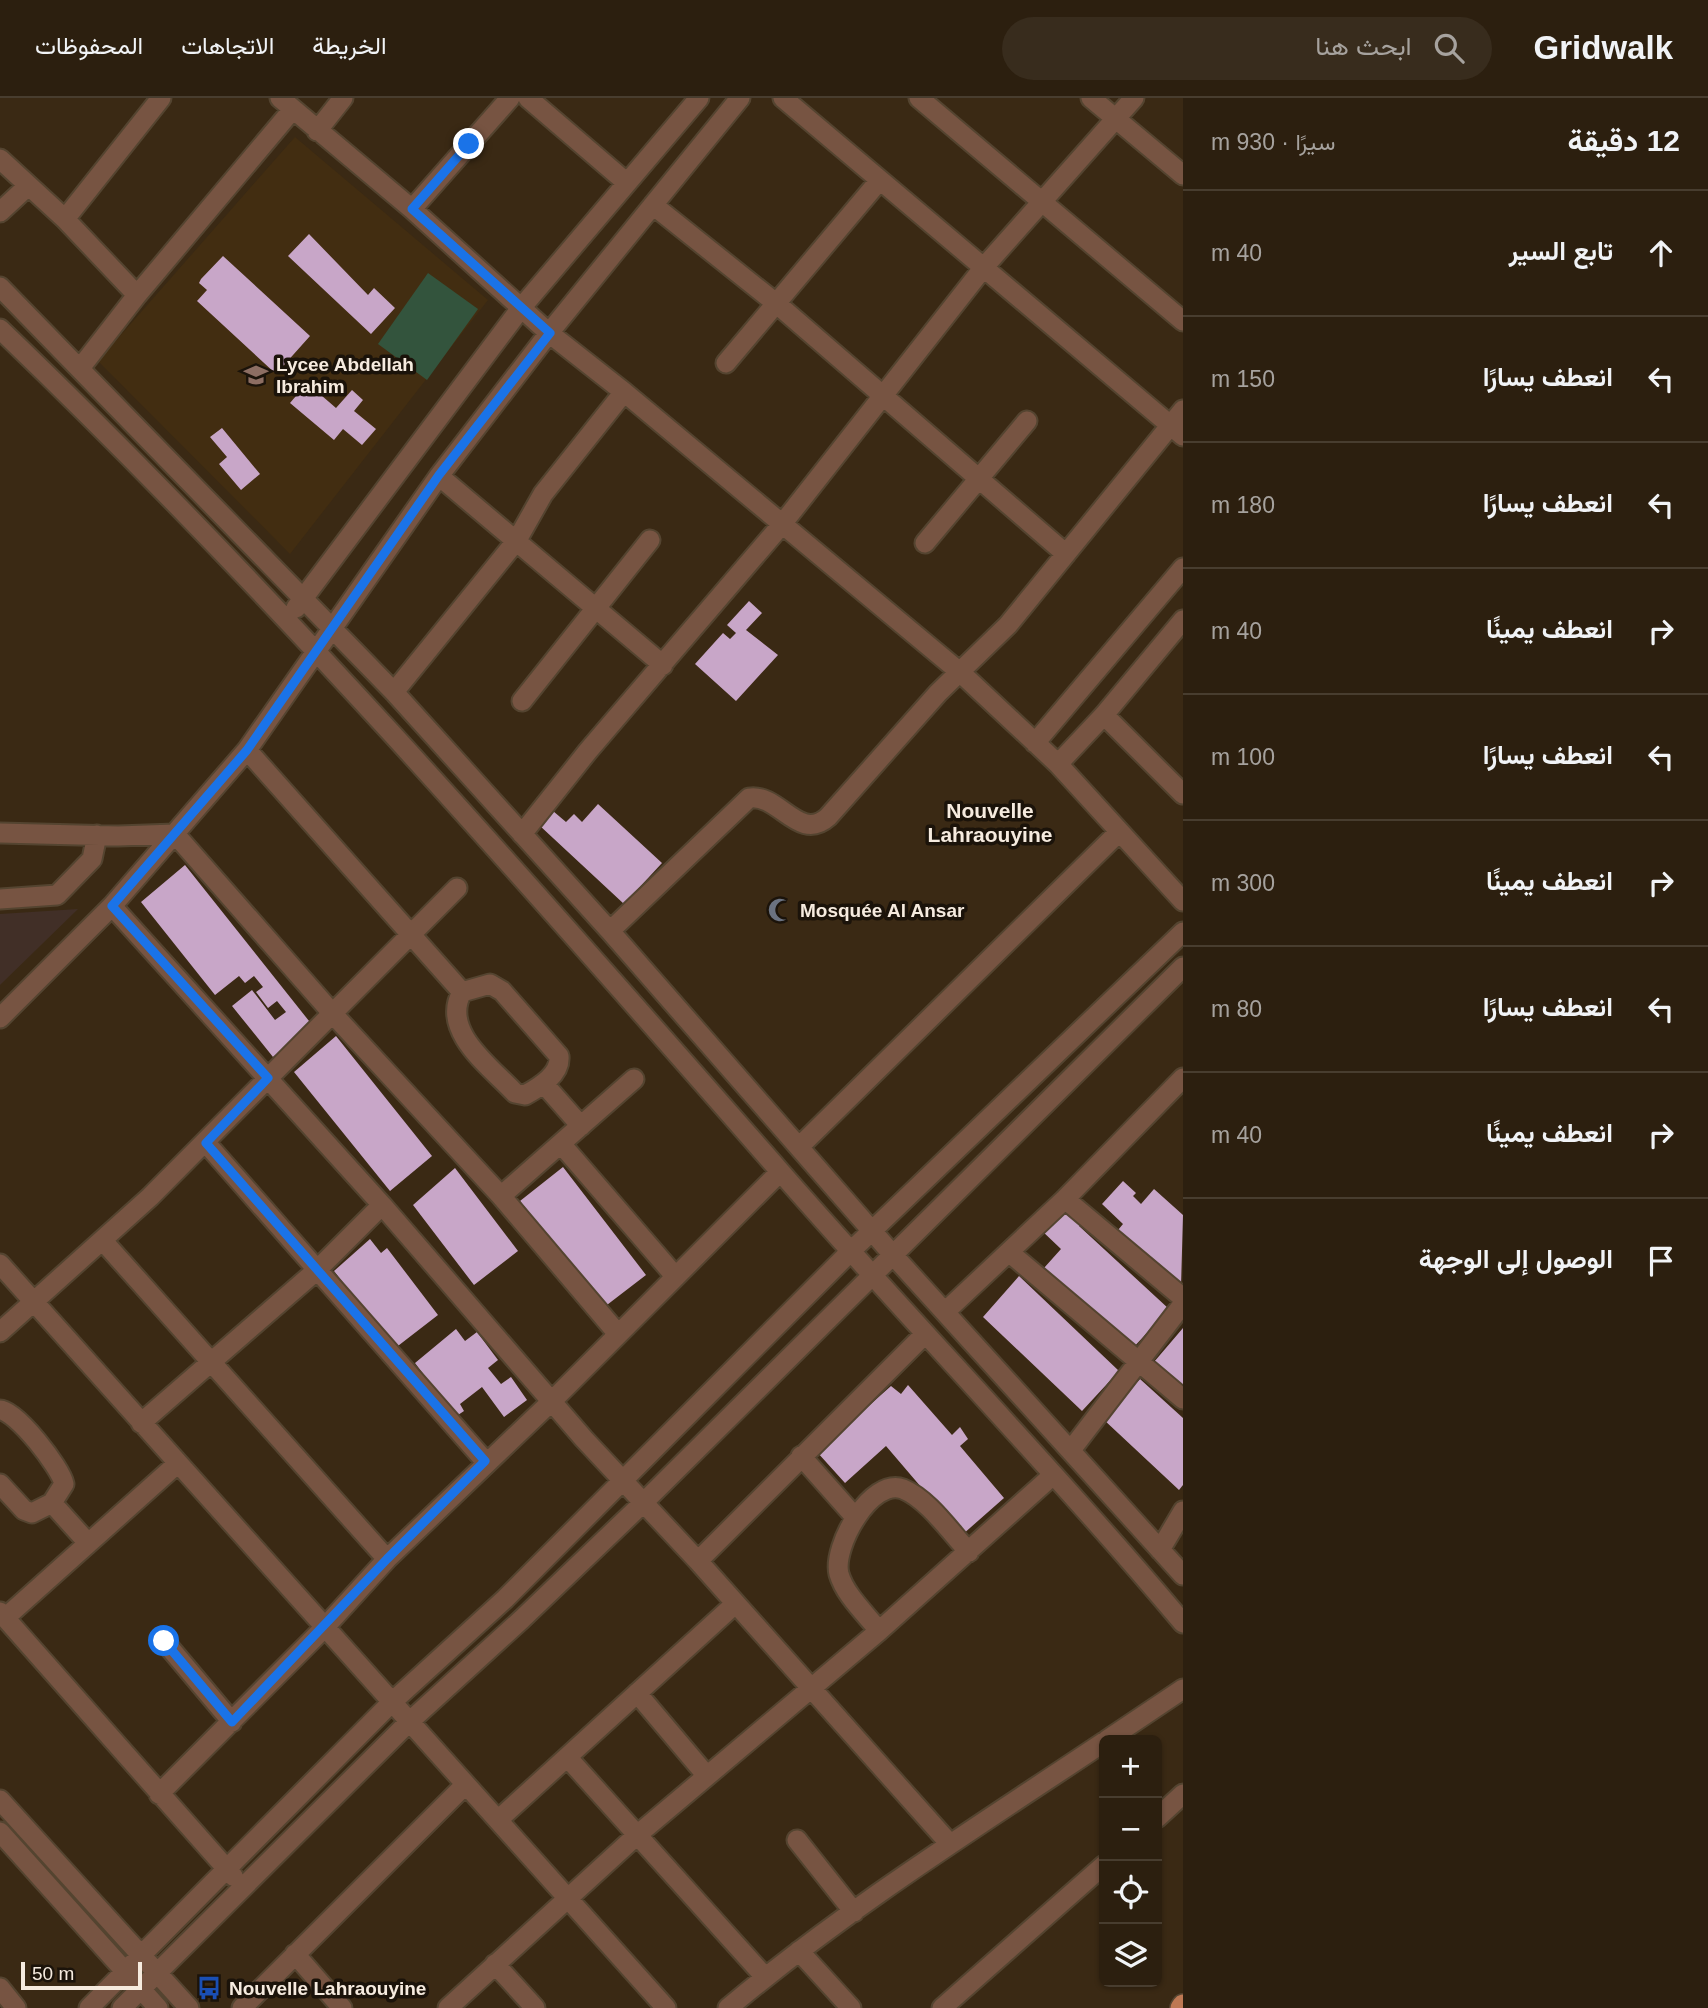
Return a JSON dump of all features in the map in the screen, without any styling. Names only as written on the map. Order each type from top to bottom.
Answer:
[{"type":"street","points":[[65,219],[161,98]]},
{"type":"street","points":[[317,131],[343,98]]},
{"type":"street","points":[[412,209],[510,98]]},
{"type":"street","points":[[528,98],[627,183]]},
{"type":"street","points":[[288,621],[303,597],[521,308],[699,98]]},
{"type":"street","points":[[0,1018],[112,906],[247,750],[439,475],[740,98]]},
{"type":"street","points":[[610,931],[749,798],[758,797],[770,801],[804,825],[823,821],[938,693],[1008,625],[1179,424],[879,181],[783,98]]},
{"type":"street","points":[[919,98],[1183,321]]},
{"type":"street","points":[[1091,98],[1183,175]]},
{"type":"street","points":[[522,834],[886,397],[985,267],[1134,98]]},
{"type":"street","points":[[81,367],[286,104],[412,209],[550,333],[783,523],[961,673],[1058,764],[1183,901]]},
{"type":"street","points":[[0,159],[65,219],[137,295]]},
{"type":"street","points":[[726,363],[879,181]]},
{"type":"street","points":[[0,212],[28,186]]},
{"type":"street","points":[[653,205],[777,304],[1066,554]]},
{"type":"street","points":[[0,287],[81,367],[394,692],[610,931],[893,1255],[1183,1575]]},
{"type":"street","points":[[0,329],[317,651],[637,1006],[924,1335],[1183,1623]]},
{"type":"street","points":[[394,692],[517,540],[533,510],[560,471],[624,392]]},
{"type":"street","points":[[925,543],[1027,421]]},
{"type":"street","points":[[439,475],[663,665]]},
{"type":"street","points":[[522,701],[650,540]]},
{"type":"street","points":[[1035,743],[1183,568]]},
{"type":"street","points":[[1058,764],[1104,715],[1183,620]]},
{"type":"street","points":[[1104,715],[1183,794]]},
{"type":"street","points":[[247,750],[409,936],[462,992]]},
{"type":"street","points":[[799,1147],[1119,831]]},
{"type":"street","points":[[0,833],[175,834],[333,1014],[501,1196],[618,1334]]},
{"type":"street","points":[[0,899],[57,895],[92,859],[97,835]]},
{"type":"street","points":[[0,1332],[104,1242],[206,1143],[457,888]]},
{"type":"street","points":[[112,906],[382,1205],[552,1401],[698,1560],[950,1844]]},
{"type":"street","points":[[89,2008],[391,1703],[505,1599],[851,1251],[1183,932]]},
{"type":"street","points":[[122,2008],[408,1723],[644,1502],[1183,967]]},
{"type":"street","points":[[482,985],[495,985],[541,1032],[560,1059],[557,1068],[544,1084],[528,1094],[519,1095],[479,1054],[456,1022],[455,1008],[462,992],[482,985]]},
{"type":"street","points":[[946,1311],[1065,1199],[1183,1078]]},
{"type":"street","points":[[501,1196],[634,1079]]},
{"type":"street","points":[[544,1084],[581,1126]]},
{"type":"street","points":[[206,1143],[485,1461]]},
{"type":"street","points":[[562,1145],[675,1276]]},
{"type":"street","points":[[159,1794],[325,1627],[387,1559],[485,1461],[552,1401],[780,1172]]},
{"type":"street","points":[[1065,1199],[1183,1298]]},
{"type":"street","points":[[141,1423],[317,1270],[382,1205]]},
{"type":"street","points":[[104,1242],[387,1559]]},
{"type":"street","points":[[1010,1253],[1183,1399]]},
{"type":"street","points":[[0,1264],[408,1723],[666,2008]]},
{"type":"street","points":[[1071,1450],[1183,1304]]},
{"type":"street","points":[[698,1560],[924,1335]]},
{"type":"street","points":[[0,1410],[10,1413],[60,1471],[64,1484],[52,1503],[38,1512],[29,1513],[0,1484]]},
{"type":"street","points":[[801,1456],[855,1517]]},
{"type":"street","points":[[177,1464],[2,1615],[244,1887]]},
{"type":"street","points":[[448,2008],[636,1836],[810,1686],[879,1631],[1052,1476]]},
{"type":"street","points":[[879,1631],[847,1590],[838,1571],[840,1549],[855,1517],[881,1494],[901,1488],[919,1500],[969,1552]]},
{"type":"street","points":[[52,1503],[88,1543]]},
{"type":"street","points":[[1160,1550],[1183,1511]]},
{"type":"street","points":[[498,1820],[735,1604]]},
{"type":"street","points":[[164,1641],[232,1722]]},
{"type":"street","points":[[1114,1735],[1183,1689]]},
{"type":"street","points":[[637,1693],[706,1776]]},
{"type":"street","points":[[728,2008],[799,1951],[854,1912],[950,1844],[1099,1745]]},
{"type":"street","points":[[568,1758],[765,1977]]},
{"type":"street","points":[[242,2008],[465,1785]]},
{"type":"street","points":[[1162,1813],[1183,1794]]},
{"type":"street","points":[[0,1800],[189,2008]]},
{"type":"street","points":[[0,1832],[158,2008]]},
{"type":"street","points":[[797,1840],[854,1912]]},
{"type":"street","points":[[942,2008],[1099,1869]]},
{"type":"street","points":[[799,1951],[851,2008]]},
{"type":"street","points":[[295,1954],[342,2008]]},
{"type":"street","points":[[495,1964],[535,2008]]},
{"type":"street","points":[[0,1988],[16,2008]]},
{"type":"shaded area","name":"Lycee Abdellah Ibrahim","points":[[295,137],[488,300],[290,554],[98,361]]},
{"type":"shaded area","points":[[78,909],[0,985],[0,914]]},
{"type":"green space","points":[[428,273],[478,309],[427,380],[378,344]]},
{"type":"building","points":[[309,234],[368,295],[374,288],[395,308],[371,334],[288,256]]},
{"type":"building","points":[[223,256],[310,336],[276,374],[197,301],[207,290],[199,283],[201,279]]},
{"type":"building","points":[[307,383],[336,408],[352,390],[363,400],[354,411],[376,429],[362,445],[343,429],[334,440],[290,403]]},
{"type":"building","points":[[222,428],[260,474],[241,490],[219,464],[227,457],[210,437]]},
{"type":"building","points":[[749,601],[762,613],[746,630],[778,655],[736,701],[695,664],[723,633],[730,639],[736,633],[727,625]]},
{"type":"building","points":[[598,804],[662,863],[624,904],[539,825],[553,811],[566,822],[574,814],[582,822]]},
{"type":"building","points":[[185,865],[313,1026],[273,1057],[232,1006],[252,990],[275,1020],[286,1012],[277,1001],[268,1008],[256,992],[263,987],[254,976],[245,983],[239,976],[215,995],[141,902]]},
{"type":"building","points":[[336,1036],[432,1156],[390,1191],[294,1072]]},
{"type":"building","points":[[563,1167],[646,1275],[603,1308],[520,1201]]},
{"type":"building","points":[[455,1168],[518,1251],[474,1285],[413,1205]]},
{"type":"building","points":[[1123,1181],[1136,1193],[1133,1196],[1141,1204],[1154,1189],[1183,1215],[1181,1287],[1118,1230],[1123,1224],[1102,1204]]},
{"type":"building","points":[[1062,1205],[1082,1223],[1079,1226],[1169,1309],[1132,1349],[1044,1268],[1061,1249],[1040,1229]]},
{"type":"building","points":[[370,1239],[381,1253],[387,1248],[438,1315],[394,1349],[334,1271]]},
{"type":"building","points":[[1019,1276],[1119,1371],[1082,1411],[983,1317]]},
{"type":"building","points":[[1183,1328],[1183,1387],[1154,1362]]},
{"type":"building","points":[[456,1329],[465,1341],[477,1332],[498,1360],[488,1368],[501,1384],[511,1377],[527,1400],[504,1417],[482,1387],[460,1404],[464,1411],[455,1417],[415,1363]]},
{"type":"building","points":[[1140,1379],[1183,1418],[1183,1485],[1179,1490],[1103,1419]]},
{"type":"building","points":[[908,1385],[952,1435],[960,1427],[968,1439],[960,1446],[1004,1498],[962,1535],[886,1446],[845,1483],[817,1452],[891,1386],[901,1394]]},
{"type":"place","name":"Lycee Abdellah Ibrahim","points":[[256,375]]},
{"type":"place","name":"Mosquée Al Ansar","points":[[780,910]]},
{"type":"place","name":"Nouvelle Lahraouyine","points":[[209,1988]]},
{"type":"district","name":"Nouvelle Lahraouyine","points":[[990,822]]},
{"type":"route","points":[[164,1641],[232,1722],[387,1559],[485,1461],[206,1143],[268,1078],[112,906],[247,750],[439,475],[550,333],[412,209],[469,144]]}]
